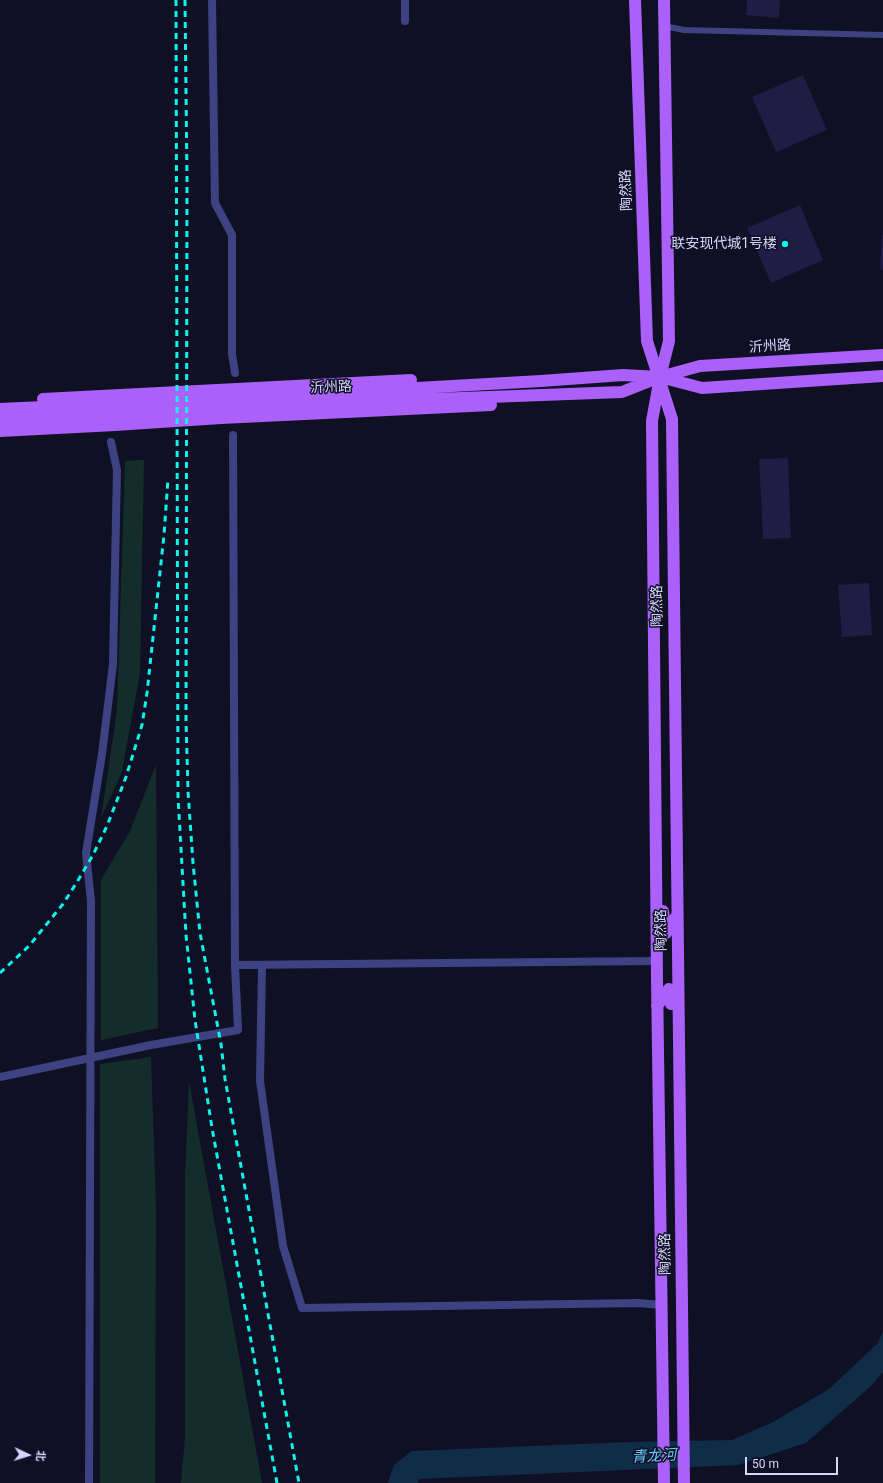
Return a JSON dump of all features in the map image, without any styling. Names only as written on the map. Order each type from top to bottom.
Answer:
[{"type":"main road","name":"陶然路","points":[[635,0],[648,341],[672,419],[676,917],[684,1478]]},
{"type":"main road","name":"陶然路","points":[[664,0],[669,341],[660,377],[652,420],[664,1478]]},
{"type":"main road","name":"沂州路","points":[[0,420],[249,406],[622,392],[660,377],[700,366],[883,355]]},
{"type":"main road","points":[[0,401],[119,396],[234,388],[517,375],[541,381]]},
{"type":"main road","name":"沂州路","points":[[0,409],[129,404],[623,375],[660,377],[702,388],[883,376]]},
{"type":"main road","points":[[0,431],[221,418],[510,404],[538,395]]},
{"type":"main road","points":[[656,858],[666,934],[676,917]]},
{"type":"main road","points":[[658,1006],[669,989],[678,1049]]},
{"type":"street","points":[[212,0],[215,203],[232,235],[232,354],[235,373]]},
{"type":"street","points":[[405,0],[405,21]]},
{"type":"street","points":[[0,1077],[151,1045],[238,1030],[235,965],[233,435]]},
{"type":"street","points":[[89,1483],[92,1057],[91,901],[86,853],[102,754],[113,664],[117,470],[111,442]]},
{"type":"street","points":[[235,965],[657,961]]},
{"type":"street","points":[[262,965],[260,1081],[283,1246],[302,1308],[638,1303],[662,1305]]},
{"type":"lane","points":[[664,26],[684,30],[883,35]]},
{"type":"green space","points":[[144,460],[140,673],[122,772],[101,818],[117,710],[125,461]]},
{"type":"green space","points":[[156,765],[158,1028],[101,1040],[101,880],[130,831]]},
{"type":"green space","points":[[151,1057],[156,1209],[155,1483],[100,1483],[100,1064]]},
{"type":"green space","points":[[189,1082],[262,1483],[181,1483],[185,1438],[185,1175]]},
{"type":"water","name":"青龙河","points":[[883,1332],[883,1372],[871,1386],[806,1443],[738,1465],[419,1479],[418,1483],[388,1483],[394,1465],[412,1451],[630,1442],[732,1440],[773,1422],[829,1389],[877,1344]]},
{"type":"building","points":[[747,0],[780,0],[779,18],[746,15]]},
{"type":"building","points":[[803,75],[827,130],[776,152],[752,97]]},
{"type":"building","name":"联安现代城1号楼","points":[[800,205],[823,260],[771,283],[747,228]]},
{"type":"building","points":[[883,235],[883,270],[880,269]]},
{"type":"building","points":[[788,458],[791,538],[763,539],[759,459]]},
{"type":"building","points":[[869,583],[872,635],[842,637],[838,585]]},
{"type":"railway","points":[[176,0],[178,797],[186,935],[195,1020],[212,1128],[277,1483]]},
{"type":"railway","points":[[185,0],[187,182],[186,720],[188,791],[193,863],[200,933],[221,1044],[225,1079],[299,1483]]},
{"type":"railway","points":[[0,973],[29,946],[63,904],[93,855],[107,826],[126,777],[142,725],[147,693],[164,535],[168,479]]},
{"type":"place","name":"联安现代城1号楼","points":[[785,244]]}]
